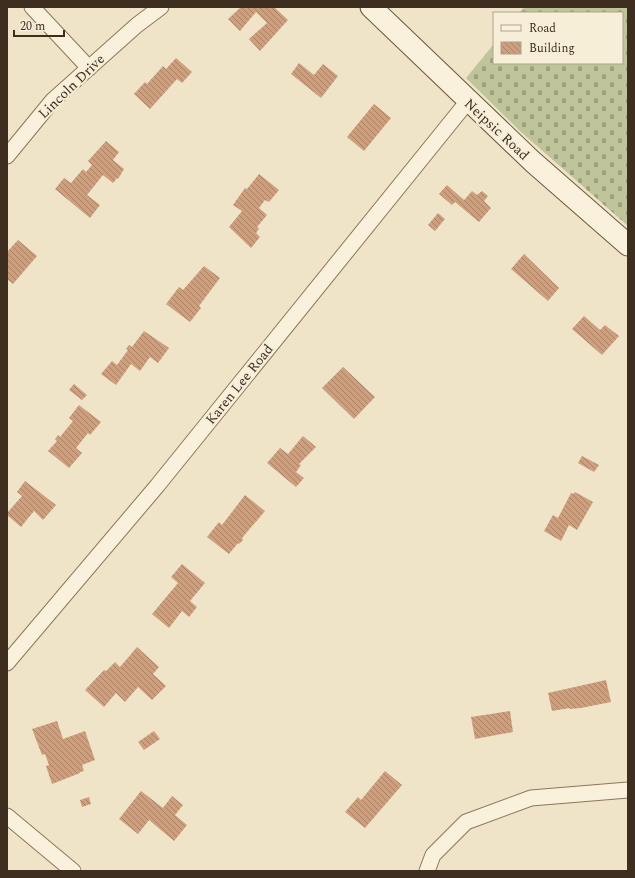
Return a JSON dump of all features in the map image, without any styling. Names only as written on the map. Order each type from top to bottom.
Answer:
[{"type":"street","points":[[32,7],[89,68]]},
{"type":"street","name":"Lincoln Drive","points":[[7,156],[53,100],[137,25],[161,7]]},
{"type":"street","name":"Neipsic Road","points":[[371,7],[533,162],[628,245]]},
{"type":"street","name":"Karen Lee Road","points":[[7,663],[157,486],[468,101]]},
{"type":"street","points":[[427,871],[433,855],[466,822],[531,798],[628,790]]},
{"type":"street","points":[[7,816],[73,871]]},
{"type":"green space","points":[[524,7],[628,7],[628,226],[521,132],[466,78],[493,45],[493,64],[623,64],[623,12],[520,12]]},
{"type":"building","points":[[241,7],[274,7],[288,20],[260,51],[249,39],[267,23],[256,12],[240,31],[228,19]]},
{"type":"building","points":[[176,58],[192,72],[182,83],[177,79],[150,109],[134,94],[145,82],[147,84],[163,66],[166,69]]},
{"type":"building","points":[[299,63],[314,75],[323,64],[338,76],[321,98],[291,74]]},
{"type":"building","points":[[374,104],[391,118],[364,151],[347,137]]},
{"type":"building","points":[[106,141],[119,152],[113,160],[124,169],[118,179],[117,178],[113,183],[103,175],[87,195],[100,205],[90,218],[55,189],[64,178],[71,183],[83,169],[86,172],[92,165],[88,161]]},
{"type":"building","points":[[259,174],[279,190],[269,202],[265,200],[259,208],[267,215],[257,227],[259,229],[256,233],[260,237],[251,248],[229,227],[242,211],[233,205],[245,188],[247,189]]},
{"type":"building","points":[[447,185],[464,200],[472,191],[477,195],[482,191],[488,196],[484,201],[491,208],[479,222],[455,202],[452,205],[439,194]]},
{"type":"building","points":[[438,213],[445,219],[435,231],[428,225]]},
{"type":"building","points":[[18,240],[37,256],[13,284],[7,279],[7,252]]},
{"type":"building","points":[[524,254],[559,288],[548,301],[511,269]]},
{"type":"building","points":[[204,266],[220,278],[199,306],[201,308],[190,322],[166,304],[179,287],[183,290]]},
{"type":"building","points":[[584,316],[600,330],[605,325],[619,336],[602,355],[572,329]]},
{"type":"building","points":[[144,331],[169,348],[158,363],[150,357],[140,371],[131,364],[116,385],[101,374],[112,361],[117,365],[128,350],[126,349],[129,345],[132,347]]},
{"type":"building","points":[[343,367],[375,397],[354,419],[322,388]]},
{"type":"building","points":[[74,384],[87,395],[82,400],[69,390]]},
{"type":"building","points":[[79,405],[101,422],[90,435],[88,433],[76,448],[82,453],[69,468],[48,451],[57,441],[55,439],[58,435],[60,437],[73,421],[69,418]]},
{"type":"building","points":[[303,436],[316,447],[299,464],[301,465],[296,472],[304,478],[296,487],[267,463],[280,448],[288,454]]},
{"type":"building","points":[[582,456],[599,465],[594,472],[578,463]]},
{"type":"building","points":[[25,481],[56,505],[43,520],[34,511],[21,527],[7,515],[7,513],[22,496],[17,492]]},
{"type":"building","points":[[575,492],[593,502],[577,530],[569,525],[561,541],[544,531],[553,515],[558,518],[571,493],[573,494]]},
{"type":"building","points":[[245,495],[265,511],[242,538],[243,540],[239,544],[238,543],[229,554],[207,537],[219,522],[222,525]]},
{"type":"building","points":[[182,564],[205,583],[190,601],[197,607],[189,617],[182,611],[169,628],[152,614],[178,583],[171,577]]},
{"type":"building","points":[[137,647],[159,667],[153,674],[166,686],[152,700],[138,687],[125,702],[116,693],[104,707],[85,690],[104,670],[106,671],[115,662],[120,667]]},
{"type":"building","points":[[606,680],[611,702],[581,708],[552,711],[548,693]]},
{"type":"building","points":[[510,711],[513,732],[475,739],[471,717]]},
{"type":"building","points":[[57,721],[63,739],[85,731],[95,760],[82,765],[84,771],[52,784],[46,766],[49,765],[45,754],[42,755],[32,729]]},
{"type":"building","points":[[154,731],[160,739],[144,750],[138,742]]},
{"type":"building","points":[[385,771],[402,785],[365,828],[345,812],[358,797],[361,800]]},
{"type":"building","points":[[141,791],[163,808],[172,796],[183,805],[175,815],[187,825],[174,841],[149,820],[138,834],[119,819]]},
{"type":"building","points":[[89,797],[91,804],[82,807],[80,800]]}]
